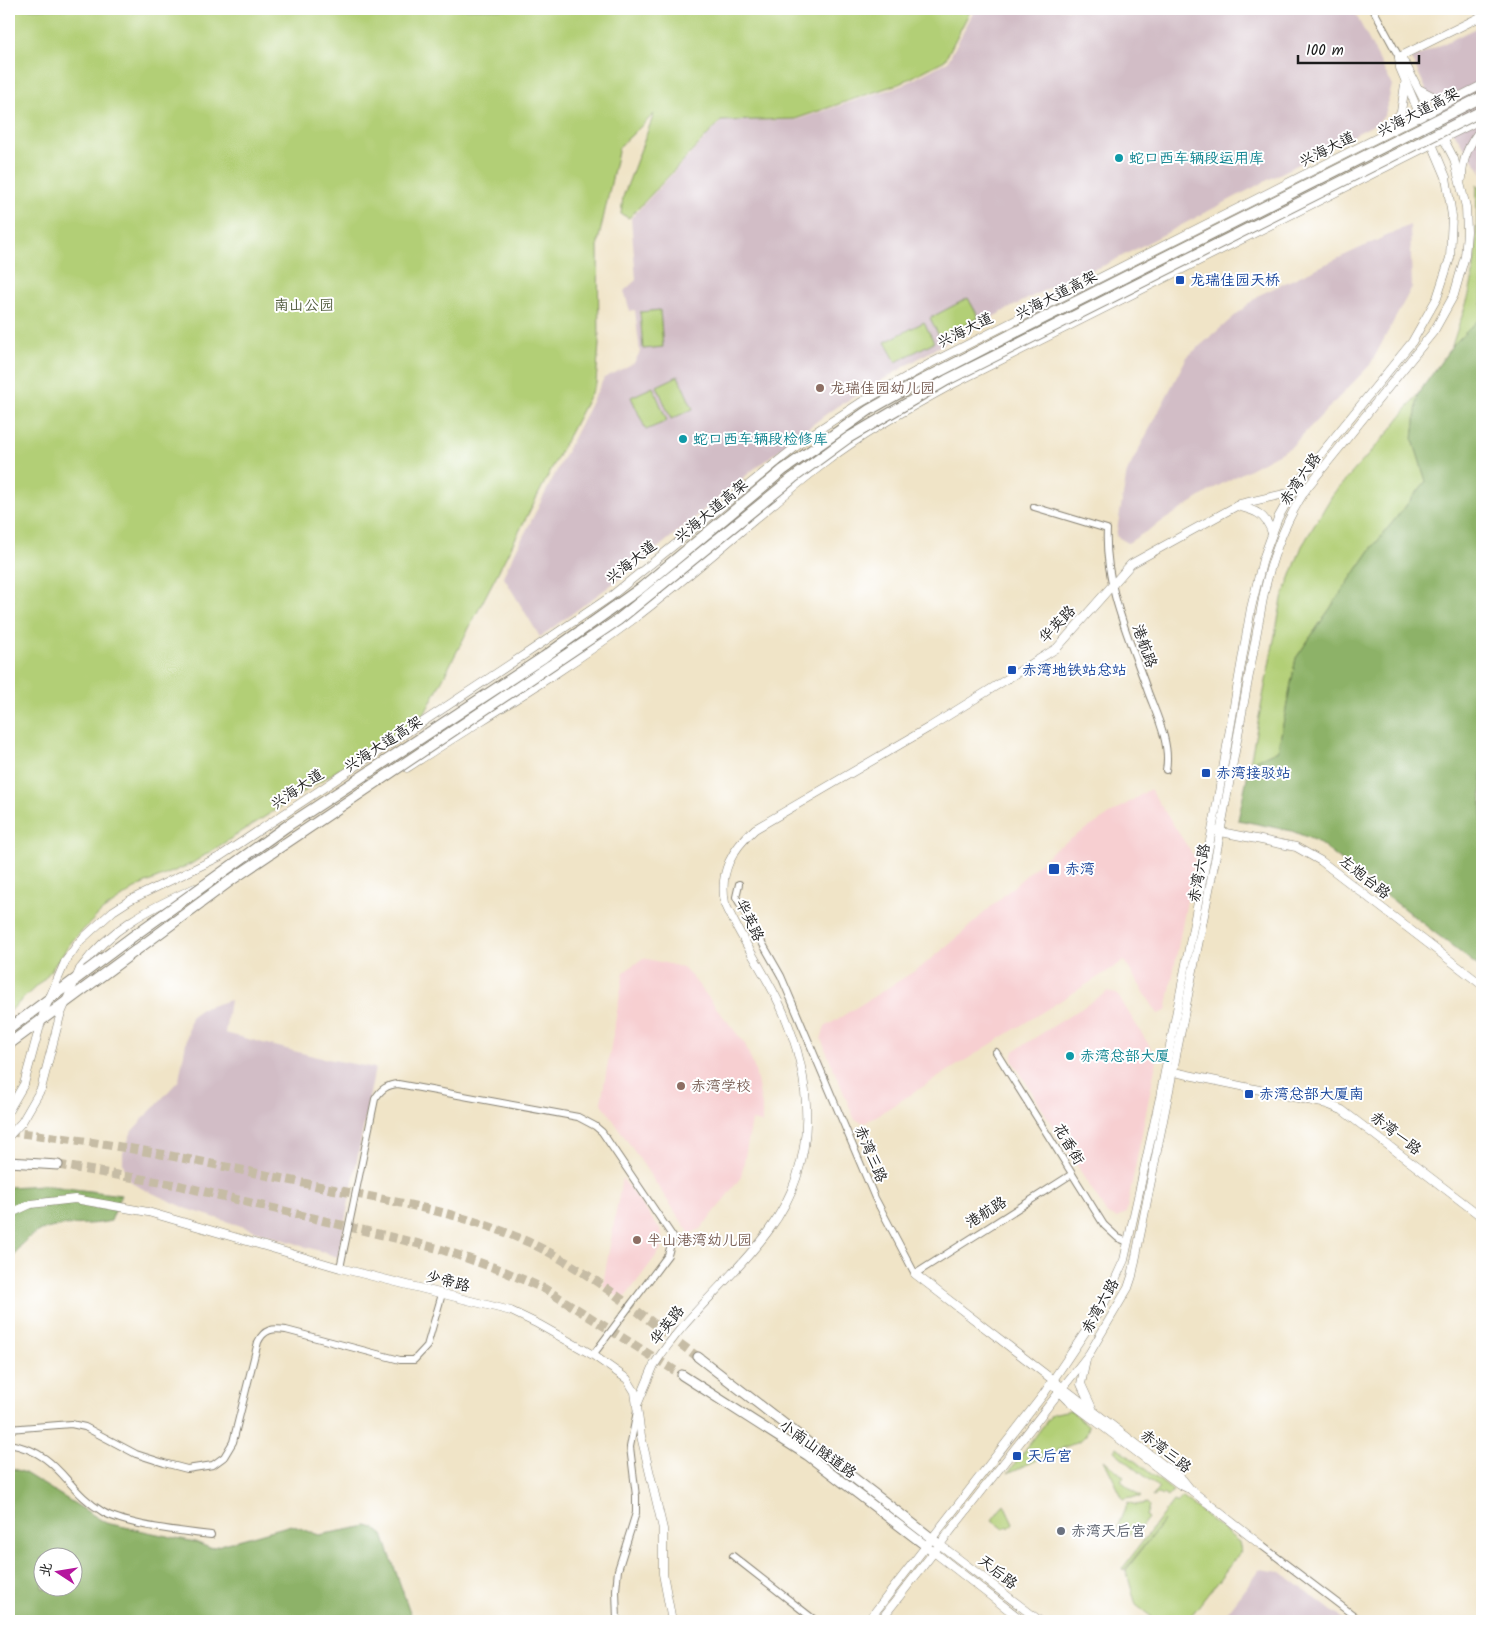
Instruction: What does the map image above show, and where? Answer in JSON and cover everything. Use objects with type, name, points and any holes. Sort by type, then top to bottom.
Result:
[{"type":"main road","name":"兴海大道高架","points":[[9,1029],[272,836],[544,657],[642,588],[783,470],[869,410],[1007,336],[1482,97]]},
{"type":"main road","name":"兴海大道高架","points":[[9,1044],[139,946],[241,874],[618,620],[793,478],[874,422],[947,380],[1482,111]]},
{"type":"main road","points":[[9,1162],[58,1165]]},
{"type":"main road","name":"小南山隧道路","points":[[698,1358],[936,1541]]},
{"type":"main road","name":"小南山隧道路","points":[[682,1375],[807,1455],[930,1549]]},
{"type":"street","points":[[1373,9],[1399,57],[1400,68],[1404,78],[1405,94],[1401,112],[1379,138]]},
{"type":"street","points":[[1399,57],[1482,16]]},
{"type":"street","name":"赤湾六路","points":[[936,1541],[1089,1354],[1128,1288],[1174,1072],[1221,832],[1267,580],[1274,556],[1288,522],[1306,489],[1418,352],[1447,309],[1459,283],[1465,256],[1467,232],[1462,187],[1454,159],[1444,138],[1406,65],[1399,57]]},
{"type":"street","name":"赤湾六路","points":[[880,1621],[930,1549],[1053,1382],[1104,1304],[1118,1276],[1128,1242],[1165,1070],[1212,830],[1251,608],[1272,533],[1291,492],[1315,459],[1412,342],[1437,298],[1444,279],[1452,239],[1452,216],[1446,177],[1404,78]]},
{"type":"street","name":"兴海大道","points":[[9,1110],[24,1084],[44,1010],[65,962],[80,941],[112,911],[220,856],[610,597],[802,442],[860,403],[931,362],[1430,113],[1482,85]]},
{"type":"street","points":[[1418,88],[1438,99],[1456,99]]},
{"type":"street","points":[[9,1136],[22,1122],[41,1090],[60,1016],[80,969],[105,939],[132,919],[234,870],[303,832],[591,649],[680,582],[764,510],[828,459],[875,428],[949,386],[1482,119]]},
{"type":"street","points":[[1462,187],[1463,159],[1472,140],[1482,128]]},
{"type":"street","name":"华英路","points":[[617,1621],[616,1590],[618,1570],[636,1513],[636,1496],[630,1447],[638,1403],[654,1365],[688,1320],[770,1229],[796,1180],[806,1137],[808,1111],[806,1086],[799,1056],[779,1003],[725,903],[723,890],[726,866],[736,848],[755,829],[928,728],[1057,648],[1131,564],[1236,506],[1306,489]]},
{"type":"street","points":[[1236,506],[1252,509],[1262,515],[1272,533]]},
{"type":"street","name":"港航路","points":[[1034,508],[1107,529],[1106,542],[1112,584],[1158,720],[1167,754],[1166,770]]},
{"type":"street","name":"左炮台路","points":[[1212,830],[1296,848],[1321,860],[1482,985]]},
{"type":"street","name":"赤湾三路","points":[[739,884],[736,897],[781,976],[875,1198],[915,1274],[1179,1484],[1191,1490]]},
{"type":"street","name":"花香街","points":[[996,1052],[1104,1225],[1118,1238],[1128,1242]]},
{"type":"street","name":"赤湾一路","points":[[1165,1070],[1327,1104],[1342,1110],[1482,1217]]},
{"type":"street","points":[[340,1268],[375,1099],[382,1089],[398,1084],[578,1117],[596,1126],[602,1132],[666,1224],[673,1238],[672,1249],[593,1355]]},
{"type":"street","name":"港航路","points":[[915,1274],[1072,1174]]},
{"type":"street","name":"少帝路","points":[[9,1214],[31,1204],[45,1201],[90,1201],[148,1212],[340,1268],[498,1307],[526,1317],[593,1355],[627,1379],[632,1385],[638,1403],[641,1436],[663,1529],[663,1574],[672,1621]]},
{"type":"street","points":[[9,1429],[71,1424],[85,1428],[136,1454],[164,1463],[187,1469],[213,1465],[224,1457],[233,1442],[258,1342],[266,1331],[271,1328],[286,1330],[400,1360],[414,1360],[428,1346],[442,1294]]},
{"type":"street","points":[[1089,1354],[1083,1368],[1081,1384],[1088,1402],[1096,1414]]},
{"type":"street","name":"赤湾三路","points":[[1059,1389],[1096,1414],[1183,1480],[1191,1490]]},
{"type":"street","points":[[9,1444],[30,1449],[46,1458],[90,1503],[104,1512],[129,1521],[212,1535]]},
{"type":"street","points":[[1191,1490],[1361,1621]]},
{"type":"street","name":"天后路","points":[[936,1541],[1040,1621]]},
{"type":"street","name":"赤湾六路","points":[[868,1621],[930,1549]]},
{"type":"street","name":"天后路","points":[[930,1549],[1023,1621]]},
{"type":"street","points":[[733,1556],[816,1621]]},
{"type":"shaded area","points":[[975,9],[1353,9],[1392,85],[1385,115],[1377,123],[1105,265],[1062,281],[960,334],[833,409],[754,469],[626,574],[540,637],[503,576],[604,378],[634,363],[640,352],[635,310],[630,311],[624,291],[636,280],[631,218],[722,121],[796,120],[903,85],[948,61]]},
{"type":"shaded area","points":[[1482,25],[1482,173],[1430,98],[1412,59]]},
{"type":"shaded area","points":[[1410,225],[1412,287],[1370,365],[1291,447],[1216,487],[1128,543],[1116,536],[1127,472],[1187,357],[1259,295]]},
{"type":"shaded area","points":[[1150,789],[1195,858],[1166,1011],[1158,1014],[1124,961],[865,1123],[855,1120],[821,1039],[825,1027],[921,967],[950,944],[1055,849]]},
{"type":"shaded area","name":"赤湾学校","points":[[643,958],[682,967],[693,978],[745,1044],[755,1070],[762,1106],[762,1123],[752,1121],[741,1177],[710,1218],[700,1229],[690,1234],[601,1102],[624,972]]},
{"type":"shaded area","points":[[1107,992],[1117,994],[1157,1058],[1126,1213],[1117,1218],[1107,1214],[1012,1060],[1014,1051]]},
{"type":"shaded area","points":[[230,1000],[225,1033],[317,1057],[375,1068],[338,1257],[188,1209],[141,1188],[129,1180],[123,1164],[123,1153],[132,1131],[179,1080],[191,1016],[201,1009]]},
{"type":"shaded area","name":"半山港湾幼儿园","points":[[622,1178],[661,1231],[663,1243],[662,1248],[623,1300],[608,1291],[603,1284]]},
{"type":"shaded area","points":[[1260,1569],[1281,1572],[1345,1621],[1220,1621]]},
{"type":"green space","name":"南山公园","points":[[9,9],[971,9],[945,60],[901,83],[795,119],[721,121],[629,218],[621,214],[623,197],[654,114],[619,147],[598,242],[599,344],[596,383],[424,715],[191,864],[139,886],[102,911],[73,940],[45,978],[9,1012]]},
{"type":"green space","points":[[1477,184],[1482,190],[1482,316],[1452,346],[1472,281],[1476,240]]},
{"type":"green space","points":[[968,298],[979,318],[940,338],[930,318]]},
{"type":"green space","points":[[660,310],[663,347],[643,349],[640,312]]},
{"type":"green space","points":[[1482,316],[1482,969],[1316,841],[1292,831],[1238,820],[1250,763],[1278,750],[1296,658],[1371,549],[1426,481],[1413,440],[1418,394],[1452,346]]},
{"type":"green space","points":[[924,322],[934,342],[896,362],[885,342]]},
{"type":"green space","points":[[678,376],[693,409],[671,419],[657,386]]},
{"type":"green space","points":[[653,387],[667,421],[646,430],[631,397]]},
{"type":"green space","points":[[1418,394],[1413,440],[1426,481],[1371,549],[1296,658],[1278,750],[1250,763],[1282,599],[1302,546],[1333,494],[1388,433]]},
{"type":"green space","points":[[43,1185],[121,1195],[111,1221],[53,1227],[42,1230],[32,1235],[23,1243],[9,1266],[9,1187]]},
{"type":"green space","points":[[1070,1410],[1089,1426],[1086,1435],[1081,1440],[1008,1473],[1052,1414]]},
{"type":"green space","points":[[1117,1447],[1173,1491],[1168,1497],[1164,1494],[1161,1496],[1159,1494],[1152,1497],[1159,1488],[1114,1451]]},
{"type":"green space","points":[[1104,1460],[1124,1477],[1121,1481],[1141,1497],[1123,1499]]},
{"type":"green space","points":[[9,1467],[25,1473],[106,1523],[195,1542],[210,1548],[291,1525],[319,1535],[367,1526],[374,1528],[383,1535],[413,1621],[9,1621]]},
{"type":"green space","points":[[1182,1497],[1239,1542],[1241,1551],[1187,1621],[1157,1621],[1136,1605],[1126,1570],[1164,1520],[1124,1571],[1122,1569],[1173,1501],[1177,1503]]},
{"type":"green space","points":[[1128,1502],[1136,1505],[1147,1503],[1149,1506],[1146,1516],[1148,1518],[1135,1535],[1133,1533],[1124,1534],[1117,1527]]},
{"type":"green space","points":[[1004,1504],[1013,1523],[1009,1528],[1007,1526],[1004,1529],[992,1520]]},
{"type":"tunnel","points":[[9,1132],[48,1136],[166,1155],[397,1202],[471,1221],[519,1238],[567,1262],[612,1292],[698,1357]]},
{"type":"tunnel","points":[[58,1165],[177,1185],[440,1249],[501,1270],[545,1289],[682,1375]]},
{"type":"place","name":"蛇口西车辆段运用库","points":[[1119,158]]},
{"type":"place","name":"龙瑞佳园天桥","points":[[1180,280]]},
{"type":"place","name":"龙瑞佳园幼儿园","points":[[820,388]]},
{"type":"place","name":"蛇口西车辆段检修库","points":[[683,439]]},
{"type":"place","name":"赤湾地铁站总站","points":[[1012,670]]},
{"type":"place","name":"赤湾接驳站","points":[[1206,773]]},
{"type":"place","name":"赤湾","points":[[1054,869]]},
{"type":"place","name":"赤湾总部大厦","points":[[1070,1056]]},
{"type":"place","name":"赤湾学校","points":[[681,1086]]},
{"type":"place","name":"赤湾总部大厦南","points":[[1249,1094]]},
{"type":"place","name":"半山港湾幼儿园","points":[[637,1240]]},
{"type":"place","name":"天后宫","points":[[1017,1456]]},
{"type":"place","name":"赤湾天后宫","points":[[1061,1531]]}]
